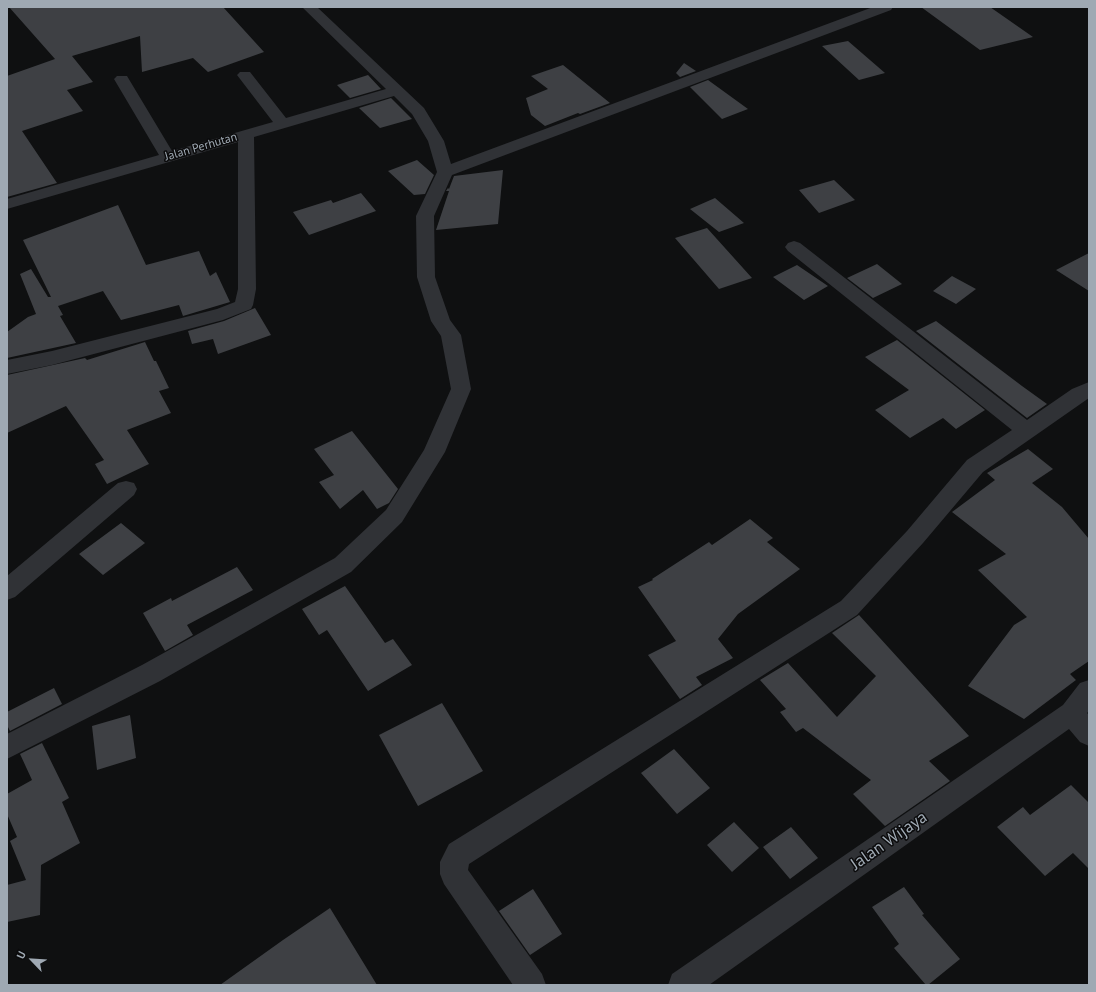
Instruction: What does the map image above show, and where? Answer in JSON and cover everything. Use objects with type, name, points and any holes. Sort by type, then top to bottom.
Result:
[{"type":"street","points":[[7,747],[151,673],[344,566],[394,516],[434,452],[461,389],[451,335],[441,321],[426,277],[424,216],[445,172],[436,141],[418,111],[309,7]]},
{"type":"street","points":[[445,172],[886,7]]},
{"type":"street","points":[[245,75],[283,124]]},
{"type":"street","points":[[122,79],[168,157]]},
{"type":"street","name":"Jalan Perhutan","points":[[7,204],[396,91]]},
{"type":"street","points":[[7,367],[52,358],[223,314],[244,305],[248,289],[246,134]]},
{"type":"street","points":[[794,247],[1026,430]]},
{"type":"street","points":[[531,985],[454,874],[454,862],[459,854],[849,608],[915,537],[975,466],[1079,394],[1089,389]]},
{"type":"street","points":[[7,590],[126,489]]},
{"type":"street","name":"Jalan Wijaya","points":[[683,985],[1072,713],[1089,691]]},
{"type":"street","points":[[1072,713],[1089,734]]},
{"type":"building","points":[[9,7],[223,7],[264,52],[208,72],[193,58],[142,72],[140,36],[72,56],[93,82],[67,90],[83,111],[22,131],[57,183],[7,197],[7,76],[55,59]]},
{"type":"building","points":[[921,7],[990,7],[1033,37],[980,50]]},
{"type":"building","points":[[848,41],[885,73],[859,80],[822,46]]},
{"type":"building","points":[[684,63],[696,71],[680,77],[676,73]]},
{"type":"building","points":[[563,65],[610,103],[580,114],[578,113],[545,126],[531,115],[526,98],[548,89],[531,76]]},
{"type":"building","points":[[368,75],[381,89],[350,98],[337,85]]},
{"type":"building","points":[[708,80],[748,109],[722,119],[690,87]]},
{"type":"building","points":[[391,98],[412,119],[380,128],[359,108]]},
{"type":"building","points":[[417,160],[434,175],[425,194],[414,195],[388,171]]},
{"type":"building","points":[[503,170],[498,224],[436,230],[449,191],[446,191],[448,188],[449,189],[454,176]]},
{"type":"building","points":[[834,180],[855,200],[819,213],[799,190]]},
{"type":"building","points":[[361,193],[376,211],[309,235],[293,212],[331,200],[333,203]]},
{"type":"building","points":[[715,198],[744,223],[719,232],[690,209]]},
{"type":"building","points":[[118,205],[146,265],[199,251],[210,276],[216,272],[230,302],[183,316],[179,305],[121,320],[103,291],[58,306],[63,315],[60,316],[76,343],[7,358],[7,332],[28,317],[36,314],[20,274],[31,269],[48,297],[51,297],[23,240]]},
{"type":"building","points":[[707,228],[752,278],[719,289],[675,238]]},
{"type":"building","points":[[1089,253],[1089,291],[1056,270]]},
{"type":"building","points":[[877,264],[902,284],[873,298],[847,278]]},
{"type":"building","points":[[797,265],[828,286],[804,300],[773,277]]},
{"type":"building","points":[[952,276],[976,289],[956,304],[933,291]]},
{"type":"building","points":[[255,308],[271,335],[218,354],[213,339],[192,344],[188,331],[224,321]]},
{"type":"building","points":[[936,321],[1047,404],[1027,418],[916,331]]},
{"type":"building","points":[[897,340],[985,410],[956,429],[943,418],[910,438],[875,410],[909,390],[865,357]]},
{"type":"building","points":[[145,342],[169,388],[159,391],[171,413],[127,430],[149,464],[107,484],[95,464],[104,460],[66,406],[7,433],[7,375],[85,358],[87,360]]},
{"type":"building","points":[[352,431],[398,489],[389,503],[377,509],[363,490],[340,509],[319,482],[334,475],[314,449]]},
{"type":"building","points":[[1028,449],[1053,469],[1032,483],[1062,507],[1089,539],[1089,661],[1070,674],[1076,680],[1024,719],[968,686],[1014,625],[1027,617],[978,570],[1006,554],[952,512],[995,480],[987,473]]},
{"type":"building","points":[[750,519],[773,538],[767,542],[800,569],[738,614],[718,639],[733,658],[696,677],[702,685],[680,699],[648,655],[676,641],[638,587],[653,580],[652,579],[709,542],[712,545]]},
{"type":"building","points":[[121,523],[145,543],[103,575],[79,554]]},
{"type":"building","points":[[237,567],[253,590],[187,625],[193,635],[165,651],[143,613],[171,598],[172,601]]},
{"type":"building","points":[[345,586],[385,643],[393,639],[412,665],[368,691],[327,630],[319,635],[302,609]]},
{"type":"building","points":[[859,615],[969,736],[929,761],[950,781],[885,826],[853,794],[871,780],[803,728],[796,732],[780,712],[786,709],[760,680],[788,663],[837,717],[876,676],[832,633]]},
{"type":"building","points":[[54,688],[62,704],[10,731],[7,725],[7,712]]},
{"type":"building","points":[[442,703],[483,771],[418,806],[379,735]]},
{"type":"building","points":[[130,715],[136,758],[97,770],[92,726]]},
{"type":"building","points":[[42,743],[69,798],[62,802],[80,843],[41,865],[40,915],[7,922],[7,885],[26,880],[10,841],[17,837],[7,814],[7,794],[32,780],[20,754]]},
{"type":"building","points":[[674,749],[710,788],[677,814],[641,773]]},
{"type":"building","points":[[1071,785],[1089,803],[1089,869],[1073,853],[1045,876],[997,827],[1023,807],[1030,815]]},
{"type":"building","points":[[734,822],[759,848],[732,872],[707,845]]},
{"type":"building","points":[[791,827],[818,858],[790,879],[763,847]]},
{"type":"building","points":[[904,887],[924,914],[922,915],[960,959],[928,985],[926,985],[894,948],[899,944],[872,907]]},
{"type":"building","points":[[533,889],[562,934],[530,955],[499,911]]},
{"type":"building","points":[[330,908],[377,985],[220,985],[283,940]]}]
